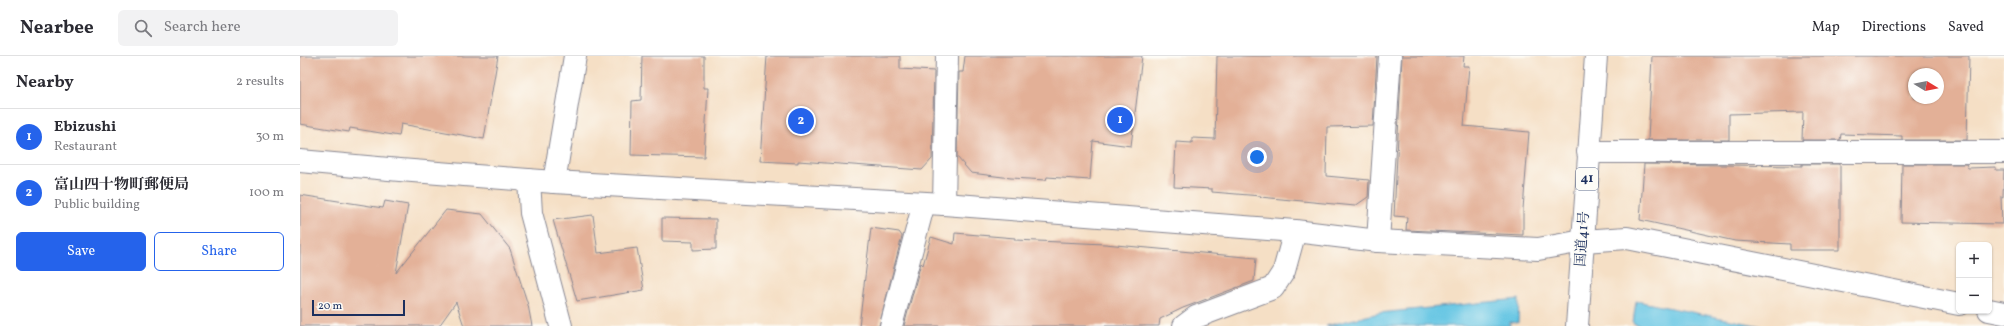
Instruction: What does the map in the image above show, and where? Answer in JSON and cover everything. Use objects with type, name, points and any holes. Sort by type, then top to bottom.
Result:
[{"type":"main road","points":[[554,182],[576,56]]},
{"type":"main road","points":[[891,326],[934,203],[947,56]]},
{"type":"main road","points":[[1378,241],[1390,56]]},
{"type":"main road","name":"国道41号","points":[[1577,326],[1588,152],[1596,56]]},
{"type":"main road","points":[[1588,152],[2004,152]]},
{"type":"main road","points":[[300,160],[554,182],[934,203],[1295,231],[1378,241],[1538,249],[1583,241],[1627,238],[1956,303]]},
{"type":"main road","points":[[529,180],[531,213],[561,326]]},
{"type":"main road","points":[[1184,326],[1196,317],[1273,288],[1284,271],[1295,231]]},
{"type":"main road","points":[[1992,311],[2004,313]]},
{"type":"water","points":[[1519,299],[1518,323],[1510,322],[1510,326],[1326,326],[1379,313]]},
{"type":"water","points":[[1636,301],[1761,326],[1640,326],[1633,323]]},
{"type":"building","points":[[300,56],[498,56],[484,139],[401,124],[399,136],[350,128],[349,132],[300,124]]},
{"type":"building","points":[[642,56],[704,56],[704,88],[708,88],[704,157],[631,155],[632,101],[641,100]]},
{"type":"building","points":[[767,56],[900,56],[900,69],[934,71],[932,159],[922,170],[798,161],[798,163],[760,161]]},
{"type":"building","points":[[965,56],[1142,56],[1131,146],[1093,141],[1090,180],[1047,177],[1046,180],[1011,178],[971,173],[957,157],[959,72],[963,72]]},
{"type":"building","points":[[1217,56],[1377,56],[1373,126],[1327,127],[1326,176],[1369,180],[1368,197],[1355,206],[1212,192],[1212,189],[1174,187],[1176,142],[1192,143],[1192,138],[1215,139]]},
{"type":"building","points":[[1402,56],[1464,56],[1463,66],[1469,66],[1464,126],[1529,132],[1523,209],[1523,235],[1406,230],[1407,217],[1394,216]]},
{"type":"building","points":[[1652,56],[1969,56],[1967,140],[1902,140],[1902,136],[1841,134],[1840,140],[1802,140],[1803,112],[1729,114],[1729,140],[1648,140]]},
{"type":"building","points":[[1644,164],[1802,166],[1802,164],[1840,164],[1840,250],[1790,250],[1790,244],[1735,241],[1640,220]]},
{"type":"building","points":[[1902,164],[1966,164],[1968,168],[1996,167],[1996,170],[2004,170],[2003,197],[2001,196],[2002,224],[1901,222]]},
{"type":"building","points":[[300,195],[383,208],[385,201],[408,205],[396,273],[446,210],[482,214],[510,249],[528,305],[532,326],[464,326],[456,302],[439,326],[300,326]]},
{"type":"building","points":[[593,215],[598,253],[637,248],[644,290],[577,301],[553,220]]},
{"type":"building","points":[[662,218],[716,219],[716,249],[693,250],[693,242],[662,241]]},
{"type":"building","points":[[871,228],[899,232],[902,236],[879,326],[859,326]]},
{"type":"building","points":[[955,233],[1015,238],[1015,240],[1105,244],[1256,258],[1254,281],[1183,308],[1160,319],[1159,326],[904,326],[921,263],[923,265],[931,237],[954,244]]},
{"type":"place","name":"Ebizushi","points":[[1120,120]]},
{"type":"place","name":"富山四十物町郵便局","points":[[801,121]]}]
